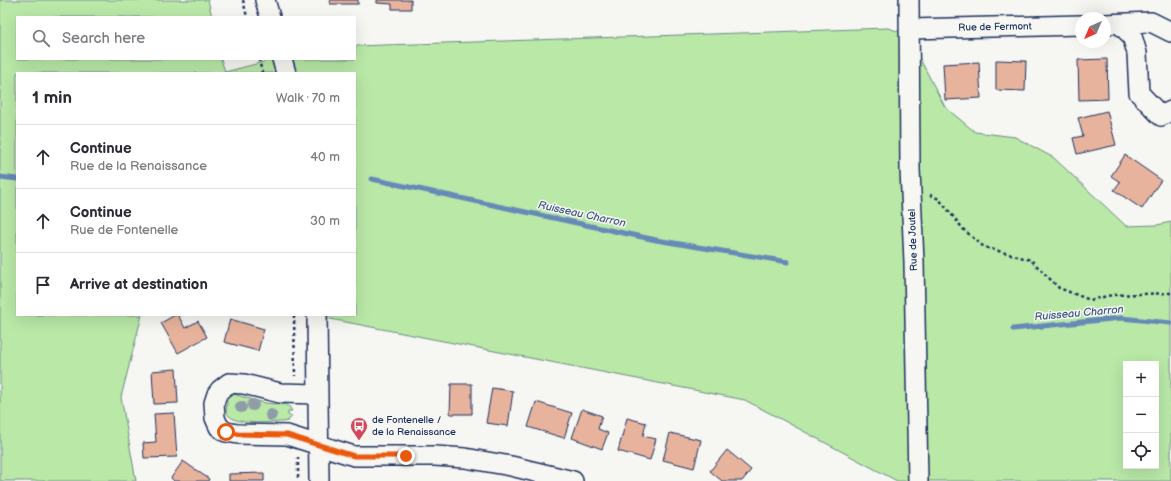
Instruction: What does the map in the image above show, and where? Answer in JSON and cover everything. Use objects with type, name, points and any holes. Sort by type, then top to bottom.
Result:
[{"type":"street","points":[[265,0],[270,16]]},
{"type":"street","name":"Rue de Joutel","points":[[909,0],[910,169],[914,262],[918,481]]},
{"type":"street","points":[[1113,24],[1151,22],[1171,32]]},
{"type":"street","name":"Rue de Fermont","points":[[910,29],[1075,24]]},
{"type":"street","points":[[1113,24],[1132,36],[1137,54],[1139,93],[1161,116],[1171,111]]},
{"type":"street","points":[[282,60],[286,72]]},
{"type":"street","points":[[317,316],[319,481]]},
{"type":"street","points":[[317,394],[280,394],[244,384],[229,383],[217,394],[214,403],[214,411],[219,427],[226,432],[238,434],[287,435],[354,456],[435,456],[465,458],[529,476],[573,481]]},
{"type":"path","points":[[243,0],[247,16]]},
{"type":"path","points":[[259,60],[262,72]]},
{"type":"path","points":[[928,190],[930,195],[939,199],[964,230],[984,247],[1031,260],[1060,288],[1090,300],[1112,296],[1171,293]]},
{"type":"path","points":[[294,316],[295,370]]},
{"type":"path","points":[[298,454],[298,481]]},
{"type":"green space","points":[[0,0],[208,0],[212,16],[16,16],[16,60],[221,60],[225,72],[16,72],[16,316],[142,316],[121,397],[136,481],[0,481]]},
{"type":"green space","points":[[888,28],[907,34],[945,107],[975,132],[1015,137],[1054,158],[1126,226],[1157,225],[1171,222],[1171,481],[897,481],[745,400],[315,316],[356,316],[356,72],[225,72],[271,60],[356,60],[356,46]]},
{"type":"green space","points":[[233,394],[265,403],[288,405],[292,411],[288,411],[288,415],[292,416],[288,421],[283,422],[252,423],[236,420],[230,417],[226,412],[227,400]]},
{"type":"building","points":[[330,0],[358,0],[358,4],[330,4]]},
{"type":"building","points":[[377,0],[411,0],[411,9],[392,9],[392,4],[377,3]]},
{"type":"building","points":[[1107,59],[1108,99],[1079,100],[1078,60]]},
{"type":"building","points":[[996,60],[1026,61],[1025,91],[996,90]]},
{"type":"building","points":[[979,62],[981,98],[945,100],[943,64]]},
{"type":"building","points":[[1107,111],[1116,145],[1077,154],[1073,138],[1083,136],[1078,118]]},
{"type":"building","points":[[1125,155],[1161,180],[1142,209],[1114,190],[1120,182],[1111,176]]},
{"type":"building","points":[[173,316],[179,316],[185,328],[198,321],[207,337],[178,353],[161,323]]},
{"type":"building","points":[[230,319],[264,329],[258,351],[224,342]]},
{"type":"building","points":[[176,369],[178,403],[154,404],[152,371]]},
{"type":"building","points":[[451,384],[472,384],[472,414],[450,414]]},
{"type":"building","points":[[492,388],[513,391],[508,426],[486,423]]},
{"type":"building","points":[[536,402],[572,413],[564,438],[528,427]]},
{"type":"building","points":[[582,409],[602,416],[598,429],[608,433],[602,449],[572,438]]},
{"type":"building","points":[[174,413],[177,457],[144,458],[143,443],[156,442],[154,414]]},
{"type":"building","points":[[627,418],[646,423],[643,436],[656,439],[650,460],[618,451]]},
{"type":"building","points":[[670,433],[701,440],[694,468],[663,460]]},
{"type":"building","points":[[727,450],[751,470],[742,481],[722,481],[710,471]]},
{"type":"building","points":[[183,461],[209,479],[208,481],[174,481],[171,478]]},
{"type":"building","points":[[264,473],[264,481],[229,481],[229,474]]},
{"type":"waterway","name":"Ruisseau Charron","points":[[0,177],[16,179]]},
{"type":"waterway","name":"Ruisseau Charron","points":[[372,179],[656,240],[788,262]]},
{"type":"waterway","name":"Ruisseau Charron","points":[[1013,329],[1121,318],[1171,323]]},
{"type":"place","name":"de Fontenelle / de la Renaissance","points":[[359,441]]},
{"type":"route","points":[[226,432],[231,434],[287,435],[354,456],[406,456]]}]
